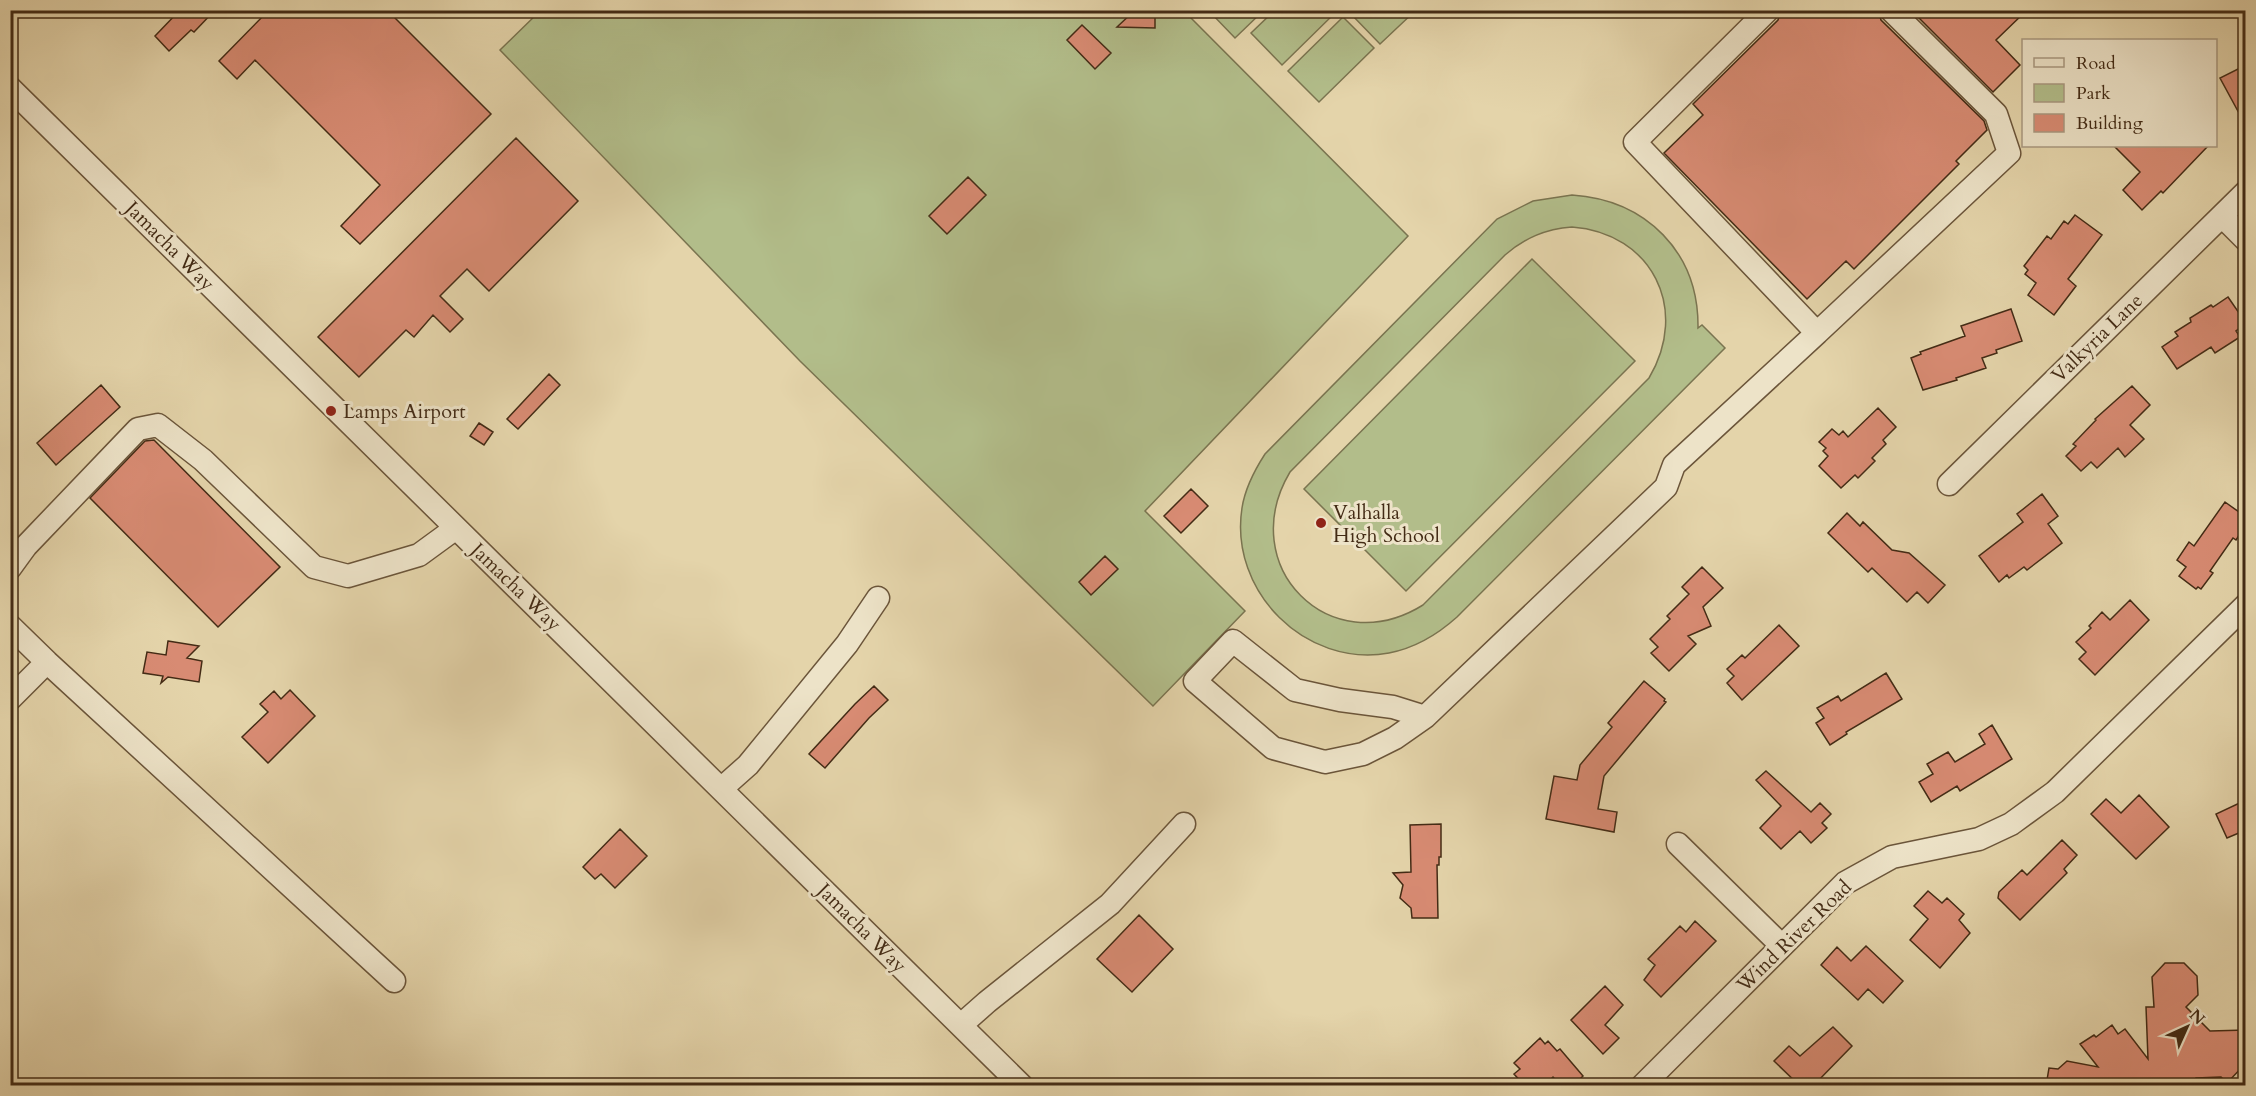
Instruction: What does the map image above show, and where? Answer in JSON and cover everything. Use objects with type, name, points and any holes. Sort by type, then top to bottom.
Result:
[{"type":"street","points":[[1768,10],[1635,142],[1817,333]]},
{"type":"street","points":[[1425,717],[1393,707],[1340,700],[1295,690],[1233,641],[1195,681],[1273,748],[1325,762],[1363,754],[1395,738],[1425,717],[1666,488],[1674,465],[2009,153],[1996,114],[1891,10]]},
{"type":"street","name":"Jamacha Way","points":[[10,88],[1022,1086]]},
{"type":"street","name":"Valkyria Lane","points":[[1949,484],[2246,192]]},
{"type":"street","points":[[2222,216],[2246,240]]},
{"type":"street","points":[[10,568],[26,546],[138,429],[158,425],[203,460],[314,567],[348,576],[419,555],[456,528]]},
{"type":"street","points":[[721,789],[748,765],[847,644],[878,598]]},
{"type":"street","name":"Wind River Road","points":[[1642,1086],[1845,883],[1892,857],[1979,839],[2012,824],[2047,798],[2246,605]]},
{"type":"street","points":[[10,626],[394,981]]},
{"type":"street","points":[[10,699],[47,662]]},
{"type":"street","points":[[961,1026],[987,1002],[1110,904],[1184,824]]},
{"type":"street","points":[[1678,844],[1782,946]]},
{"type":"green space","points":[[1275,10],[1337,11],[1282,65],[1251,33]]},
{"type":"green space","points":[[1353,10],[1415,11],[1380,44],[1350,13]]},
{"type":"green space","points":[[540,11],[1184,11],[1408,236],[1145,511],[1245,611],[1153,706],[800,361],[500,50]]},
{"type":"green space","points":[[1209,11],[1263,11],[1235,38]]},
{"type":"green space","points":[[1343,17],[1374,48],[1319,102],[1288,71]]},
{"type":"green space","points":[[1572,195],[1599,199],[1623,207],[1645,219],[1663,235],[1678,254],[1689,276],[1696,301],[1698,328],[1702,325],[1725,348],[1442,630],[1417,644],[1389,653],[1358,654],[1329,648],[1302,636],[1279,617],[1261,594],[1248,568],[1241,539],[1242,508],[1254,473],[1265,454],[1497,219],[1533,201]],"holes":[[[1572,227],[1600,232],[1624,243],[1642,259],[1656,279],[1664,301],[1666,326],[1661,352],[1649,378],[1423,605],[1388,620],[1355,622],[1325,613],[1301,595],[1283,571],[1274,541],[1276,507],[1290,472],[1505,255],[1528,239],[1553,230]]]},
{"type":"green space","points":[[1532,259],[1635,361],[1406,591],[1304,489]]},
{"type":"building","points":[[180,10],[215,10],[194,32],[191,30],[169,51],[155,36]]},
{"type":"building","points":[[269,10],[387,10],[491,114],[360,244],[341,226],[380,185],[255,60],[237,79],[219,61]]},
{"type":"building","points":[[1781,10],[1878,10],[1881,20],[1984,121],[1987,130],[1956,161],[1959,164],[1854,269],[1846,261],[1807,299],[1664,153],[1703,115],[1693,104],[1778,20]]},
{"type":"building","points":[[1911,10],[2027,10],[1996,40],[2020,65],[1993,92]]},
{"type":"building","points":[[1133,12],[1155,12],[1155,28],[1117,27]]},
{"type":"building","points":[[1082,25],[1111,53],[1095,69],[1067,40]]},
{"type":"building","points":[[2246,65],[2246,126],[2220,78]]},
{"type":"building","points":[[516,138],[578,201],[489,291],[467,269],[440,296],[463,319],[450,332],[433,315],[414,337],[406,330],[359,377],[318,337]]},
{"type":"building","points":[[2115,147],[2207,147],[2163,193],[2161,191],[2142,210],[2123,190],[2140,172]]},
{"type":"building","points":[[968,177],[986,195],[947,234],[929,216]]},
{"type":"building","points":[[2075,215],[2102,235],[2068,279],[2076,286],[2054,315],[2028,295],[2036,283],[2025,274],[2028,270],[2024,266],[2047,236],[2051,239],[2064,221],[2068,224]]},
{"type":"building","points":[[2228,297],[2246,323],[2236,331],[2240,337],[2215,353],[2211,347],[2177,369],[2162,347],[2178,336],[2175,332],[2191,322],[2190,318]]},
{"type":"building","points":[[2011,309],[2022,341],[1996,350],[1997,353],[1982,358],[1986,368],[1923,390],[1911,358],[1921,354],[1920,352],[1965,336],[1961,326]]},
{"type":"building","points":[[549,374],[560,385],[518,429],[507,419]]},
{"type":"building","points":[[101,385],[120,407],[56,465],[37,443]]},
{"type":"building","points":[[2132,386],[2150,405],[2130,425],[2144,439],[2125,457],[2118,448],[2097,468],[2091,462],[2081,471],[2066,456],[2076,446],[2073,444],[2095,419]]},
{"type":"building","points":[[1878,408],[1896,427],[1883,440],[1886,444],[1872,458],[1875,461],[1858,478],[1855,475],[1841,488],[1819,466],[1828,456],[1823,451],[1826,448],[1819,442],[1832,429],[1839,435],[1843,431],[1848,437]]},
{"type":"building","points":[[479,423],[493,432],[484,445],[470,436]]},
{"type":"building","points":[[154,440],[280,567],[218,627],[90,498],[145,441]]},
{"type":"building","points":[[1191,489],[1208,506],[1181,533],[1164,516]]},
{"type":"building","points":[[2042,494],[2058,516],[2048,524],[2062,543],[2027,570],[2024,567],[2009,578],[2007,575],[1999,582],[1979,556],[2023,522],[2017,514]]},
{"type":"building","points":[[2225,502],[2246,517],[2246,525],[2236,540],[2233,538],[2210,571],[2213,573],[2201,589],[2198,587],[2196,589],[2179,576],[2186,567],[2177,560],[2189,542],[2194,546]]},
{"type":"building","points":[[1847,513],[1860,526],[1863,522],[1892,550],[1909,553],[1945,585],[1928,603],[1917,592],[1907,602],[1872,568],[1868,572],[1828,533]]},
{"type":"building","points":[[1105,556],[1118,569],[1091,595],[1079,582]]},
{"type":"building","points":[[1702,567],[1723,588],[1703,607],[1711,626],[1688,636],[1696,644],[1669,671],[1651,653],[1658,647],[1650,639],[1670,619],[1667,616],[1689,594],[1682,587]]},
{"type":"building","points":[[2130,600],[2149,620],[2095,675],[2079,659],[2086,652],[2076,642],[2091,628],[2089,626],[2102,612],[2110,620]]},
{"type":"building","points":[[1779,625],[1799,646],[1742,700],[1727,683],[1734,676],[1727,669],[1742,655],[1745,658]]},
{"type":"building","points":[[168,641],[199,646],[187,658],[202,661],[199,682],[168,677],[161,683],[163,676],[143,673],[147,652],[166,655]]},
{"type":"building","points":[[1886,673],[1902,699],[1846,732],[1847,734],[1830,745],[1816,723],[1824,718],[1817,708],[1838,696],[1841,701]]},
{"type":"building","points":[[1644,681],[1666,702],[1604,776],[1598,809],[1617,812],[1614,832],[1546,819],[1554,776],[1577,780],[1580,765],[1612,727],[1608,723]]},
{"type":"building","points":[[874,686],[888,700],[825,768],[809,754]]},
{"type":"building","points":[[290,690],[315,716],[268,763],[242,737],[268,712],[260,704],[274,691],[281,699]]},
{"type":"building","points":[[1992,725],[2012,759],[1960,791],[1957,786],[1931,802],[1919,782],[1933,774],[1927,764],[1948,752],[1955,762],[1985,744],[1979,734]]},
{"type":"building","points":[[1766,771],[1811,812],[1820,803],[1831,814],[1822,823],[1827,828],[1811,843],[1800,831],[1781,849],[1760,828],[1781,806],[1756,780]]},
{"type":"building","points":[[2139,795],[2169,827],[2136,859],[2091,814],[2106,799],[2121,813]]},
{"type":"building","points":[[2246,800],[2246,830],[2227,838],[2216,814]]},
{"type":"building","points":[[1441,824],[1441,857],[1437,865],[1438,918],[1412,918],[1411,908],[1400,898],[1403,885],[1393,873],[1411,872],[1410,825]]},
{"type":"building","points":[[620,829],[647,856],[615,888],[601,874],[595,879],[583,867]]},
{"type":"building","points":[[2062,840],[2077,855],[2064,869],[2067,873],[2020,920],[1998,898],[1999,892],[2022,870],[2027,875]]},
{"type":"building","points":[[1928,891],[1942,903],[1947,898],[1964,914],[1959,920],[1970,933],[1940,968],[1910,940],[1928,919],[1914,906]]},
{"type":"building","points":[[1139,915],[1173,949],[1132,992],[1097,959]]},
{"type":"building","points":[[1695,921],[1716,941],[1661,997],[1644,980],[1655,965],[1648,959],[1680,926],[1686,932]]},
{"type":"building","points":[[1866,946],[1903,981],[1883,1003],[1868,989],[1858,1000],[1821,965],[1837,947],[1851,961]]},
{"type":"building","points":[[2165,963],[2184,963],[2197,976],[2198,995],[2186,1007],[2210,1031],[2246,1030],[2246,1063],[2227,1083],[2221,1077],[2196,1078],[2188,1086],[2046,1086],[2049,1068],[2058,1069],[2067,1061],[2098,1067],[2080,1044],[2094,1035],[2096,1037],[2112,1025],[2118,1034],[2125,1029],[2148,1059],[2146,1007],[2154,1007],[2152,977]]},
{"type":"building","points":[[1605,986],[1623,1005],[1605,1025],[1619,1038],[1603,1054],[1571,1020]]},
{"type":"building","points":[[1833,1027],[1852,1046],[1813,1086],[1800,1086],[1774,1061],[1789,1046],[1800,1056]]},
{"type":"building","points":[[1540,1038],[1545,1044],[1548,1041],[1557,1051],[1560,1049],[1583,1076],[1573,1086],[1561,1086],[1553,1077],[1544,1086],[1525,1086],[1514,1074],[1520,1069],[1514,1063]]},
{"type":"place","name":"Lamps Airport","points":[[331,411]]},
{"type":"place","name":"Valhalla High School","points":[[1321,523]]}]
